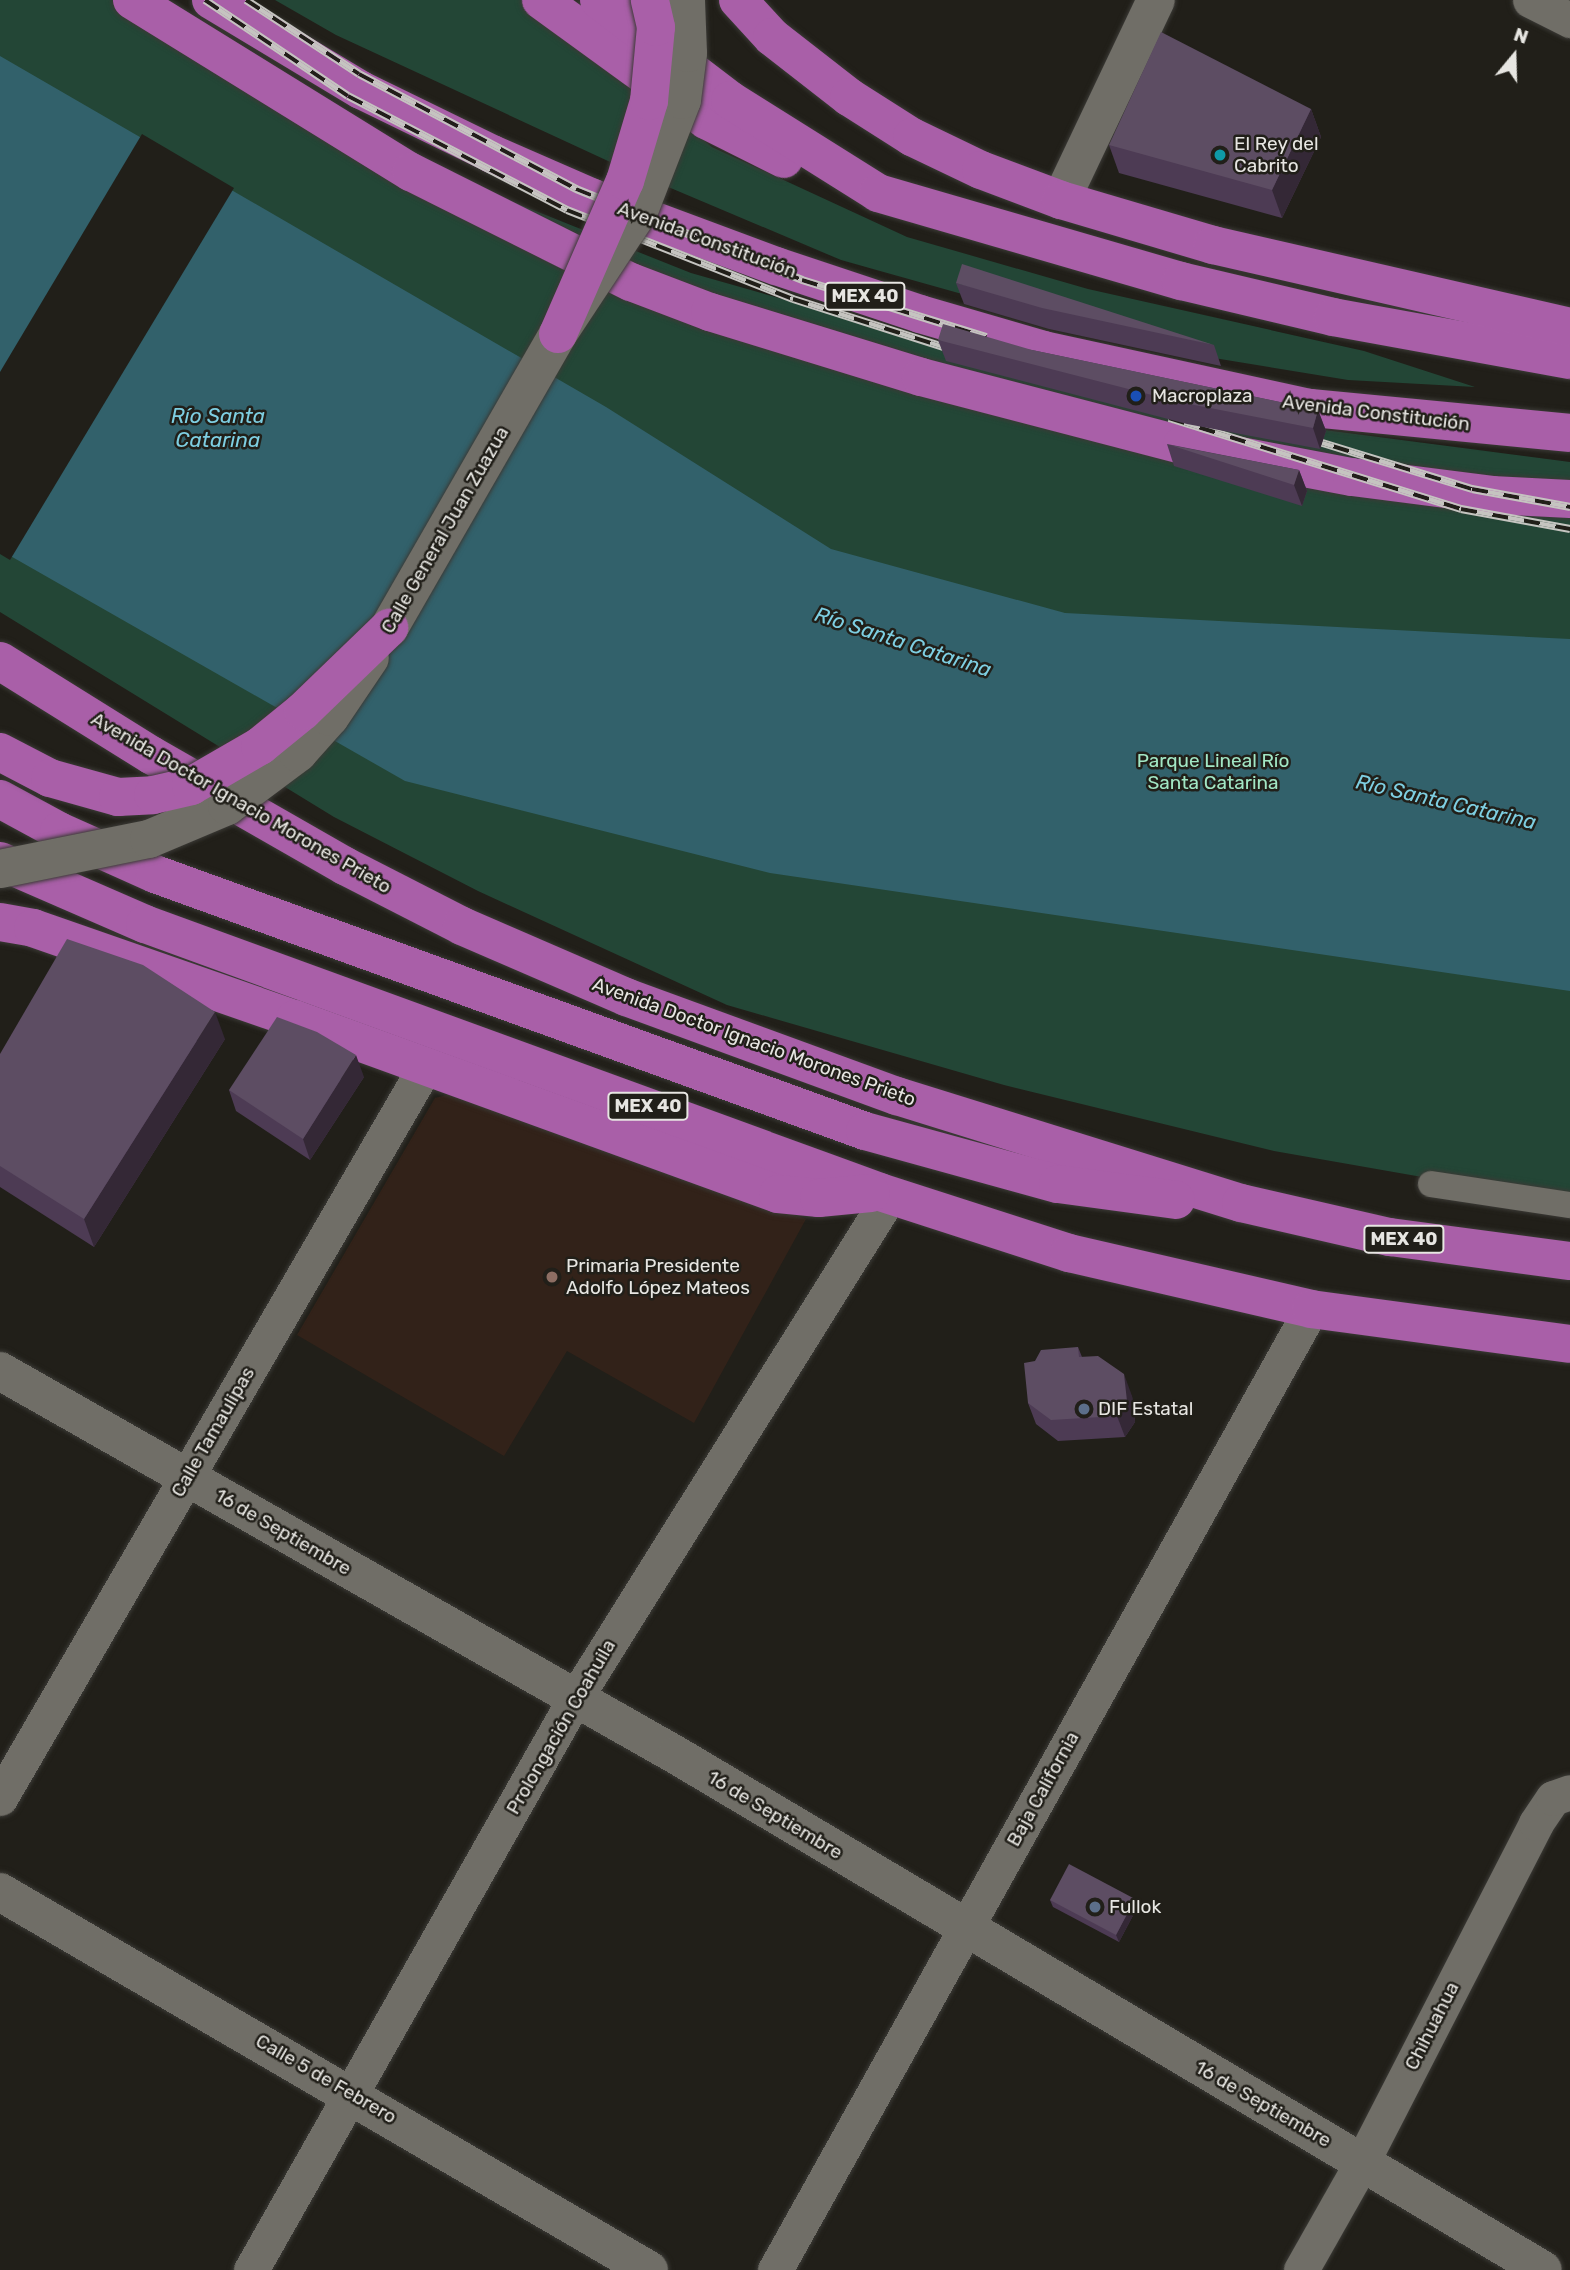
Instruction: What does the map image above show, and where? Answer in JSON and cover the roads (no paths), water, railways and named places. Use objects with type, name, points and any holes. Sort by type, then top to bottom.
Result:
[{"type":"highway","points":[[132,0],[411,172],[631,282],[709,312],[920,377],[1182,444],[1352,477],[1492,495],[1570,499]]},
{"type":"highway","name":"Avenida Constitución","points":[[211,0],[361,90],[505,160],[776,266],[920,314],[1044,350],[1311,408],[1570,433]]},
{"type":"highway","points":[[541,0],[706,120],[752,146],[878,193],[1181,281],[1333,317],[1570,360]]},
{"type":"highway","points":[[599,0],[730,100],[878,193]]},
{"type":"highway","points":[[558,334],[625,181],[649,101],[656,27],[650,0]]},
{"type":"highway","points":[[738,0],[772,37],[849,97],[912,137],[1061,200],[1213,245],[1570,327]]},
{"type":"highway","points":[[0,752],[50,778],[118,797],[153,795],[191,786],[228,768],[271,737],[389,628]]},
{"type":"highway","name":"Avenida Doctor Ignacio Morones Prieto","points":[[0,661],[151,755],[345,866],[463,926],[626,997],[897,1096],[1241,1203],[1390,1237],[1570,1261]]},
{"type":"highway","points":[[0,799],[59,831],[155,874],[865,1131],[1058,1184],[1143,1198],[1241,1203]]},
{"type":"highway","name":"MEX 40","points":[[0,861],[145,924],[885,1194],[1069,1253],[1311,1309],[1570,1344]]},
{"type":"highway","points":[[0,922],[59,937],[778,1194],[819,1199],[885,1194]]},
{"type":"street","name":"Calle General Juan Zuazua","points":[[0,869],[149,839],[227,806],[298,753],[330,717],[389,628],[558,334],[639,211],[665,151],[682,100],[688,53],[685,0]]},
{"type":"street","points":[[1061,200],[1156,0]]},
{"type":"street","points":[[1530,0],[1570,20]]},
{"type":"street","name":"Calle Tamaulipas","points":[[0,1798],[425,1067]]},
{"type":"street","points":[[1431,1184],[1570,1205]]},
{"type":"street","name":"Prolongación Coahuila","points":[[251,2270],[574,1700],[885,1194]]},
{"type":"street","name":"Baja California","points":[[775,2270],[967,1931],[1311,1309]]},
{"type":"street","name":"16 de Septiembre","points":[[0,1371],[574,1700],[676,1755],[967,1931],[1544,2270]]},
{"type":"street","name":"Chihuahua","points":[[1301,2270],[1362,2162],[1536,1823],[1553,1798],[1570,1792]]},
{"type":"street","name":"Calle 5 de Febrero","points":[[0,1892],[351,2093],[649,2270]]},
{"type":"water","name":"Río Santa Catarina","points":[[0,56],[606,407],[831,549],[1065,613],[1570,639],[1570,991],[770,873],[405,781],[0,550]]},
{"type":"railway","points":[[205,0],[348,96],[567,210],[793,299],[959,352]]},
{"type":"railway","points":[[246,0],[359,74],[576,189],[802,280],[986,337]]},
{"type":"railway","points":[[1169,418],[1461,509],[1570,529]]},
{"type":"railway","points":[[1303,437],[1472,489],[1570,507]]},
{"type":"place","name":"El Rey del Cabrito","points":[[1220,155]]},
{"type":"place","name":"Macroplaza","points":[[1136,396]]},
{"type":"place","name":"Primaria Presidente Adolfo López Mateos","points":[[552,1277]]},
{"type":"place","name":"DIF Estatal","points":[[1084,1409]]},
{"type":"place","name":"Fullok","points":[[1095,1907]]},
{"type":"park label","name":"Parque Lineal Río Santa Catarina","points":[[1213,772]]}]
